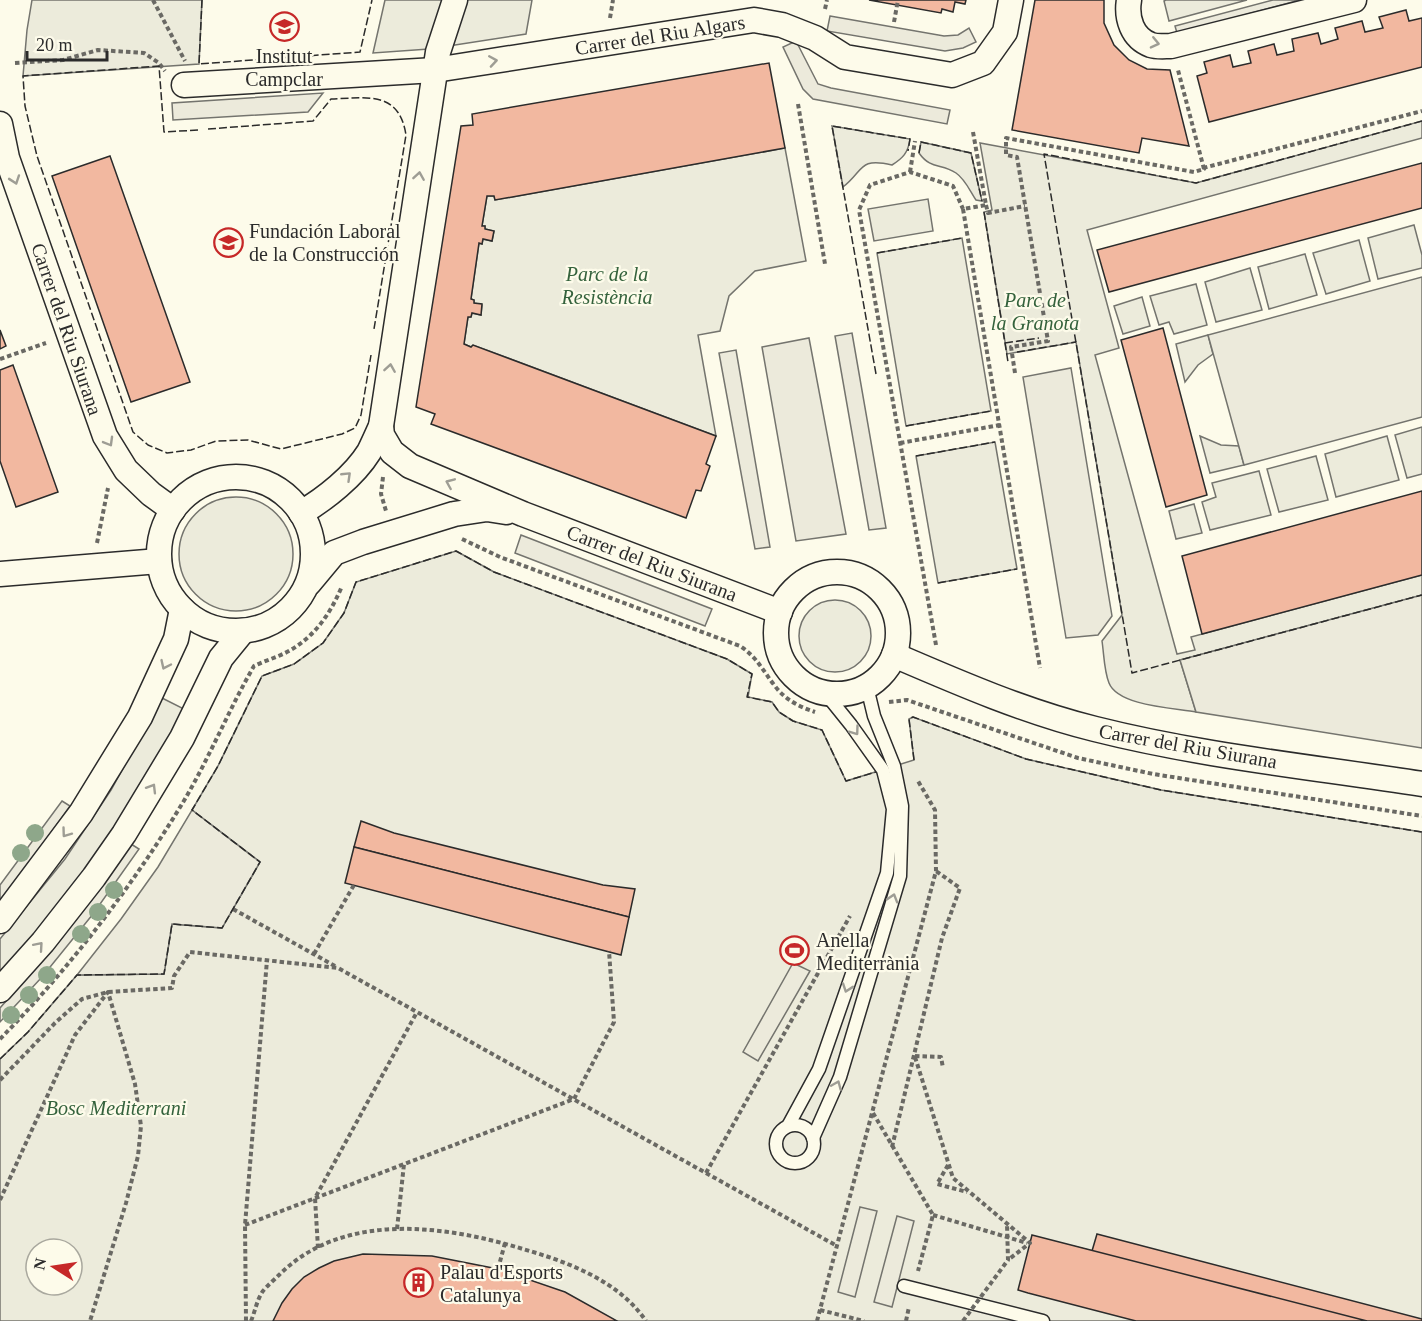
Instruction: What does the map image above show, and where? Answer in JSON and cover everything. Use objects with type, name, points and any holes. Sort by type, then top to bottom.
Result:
[{"type":"street","points":[[301,513],[349,476],[368,453],[381,426],[439,45],[455,0]]},
{"type":"street","name":"Carrer del Riu Algars","points":[[180,75],[435,70],[754,20],[782,25],[815,38],[844,57],[952,75],[983,63],[1005,32],[1011,0]]},
{"type":"street","points":[[1129,0],[1128,19],[1137,36],[1152,45],[1171,46],[1354,0]]},
{"type":"street","name":"Carrer del Riu Siurana","points":[[0,124],[7,158],[105,436],[126,470],[151,494],[173,510]]},
{"type":"street","name":"Carrer del Riu Siurana","points":[[381,426],[382,435],[392,452],[410,466],[523,514],[780,612]]},
{"type":"street","points":[[240,477],[264,482],[285,494],[301,513],[311,535],[314,560],[308,584],[295,604],[277,620],[254,630],[230,632],[204,624],[182,609],[166,587],[159,561],[162,535],[173,510],[191,491],[216,480],[240,477]]},
{"type":"street","name":"Carrer del Riu Siurana","points":[[308,584],[334,554],[363,542],[454,514],[487,509],[523,514]]},
{"type":"street","name":"Carrer del Riu Siurana","points":[[311,535],[333,543],[363,542]]},
{"type":"street","points":[[0,574],[159,561]]},
{"type":"street","points":[[840,572],[868,579],[889,600],[896,617],[898,636],[894,655],[883,673],[867,687],[847,694],[826,694],[806,686],[790,672],[784,663],[779,654],[776,633],[780,612],[793,591],[804,582],[821,574],[840,572]]},
{"type":"street","points":[[0,921],[81,813],[140,717],[176,639],[182,609]]},
{"type":"street","points":[[0,990],[43,942],[94,877],[124,834],[182,738],[221,658],[243,631]]},
{"type":"street","name":"Carrer del Riu Siurana","points":[[894,655],[1031,711],[1093,729],[1162,744],[1422,784]]},
{"type":"lane","points":[[813,1138],[840,1077],[900,876],[902,806],[894,766],[874,716],[867,687]]},
{"type":"lane","points":[[788,1126],[806,1128],[813,1138],[814,1144],[810,1157],[799,1163],[786,1162],[777,1153],[776,1140],[778,1134],[788,1126],[819,1069],[887,873],[893,809],[883,770],[826,694]]},
{"type":"lane","points":[[909,1287],[1043,1321]]},
{"type":"path","points":[[153,0],[180,75]]},
{"type":"path","points":[[609,25],[614,0]]},
{"type":"path","points":[[825,9],[827,0]]},
{"type":"path","points":[[894,22],[898,0]]},
{"type":"path","points":[[15,63],[63,60],[98,50],[144,54],[180,75]]},
{"type":"path","points":[[1176,64],[1203,168]]},
{"type":"path","points":[[798,104],[825,264]]},
{"type":"path","points":[[1015,373],[1011,347],[1048,341],[1017,157],[1006,155],[1006,138],[1194,172],[1422,111]]},
{"type":"path","points":[[973,132],[988,213],[1025,206]]},
{"type":"path","points":[[910,172],[915,141]]},
{"type":"path","points":[[936,645],[859,210],[870,185],[910,172],[954,186],[963,209],[1040,668]]},
{"type":"path","points":[[963,209],[986,205]]},
{"type":"path","points":[[0,359],[47,342]]},
{"type":"path","points":[[900,443],[1000,425]]},
{"type":"path","points":[[384,472],[381,494],[388,518]]},
{"type":"path","points":[[96,546],[108,488]]},
{"type":"path","points":[[0,1039],[66,966],[146,860],[207,760],[254,666],[286,653],[312,634],[333,609],[342,585]]},
{"type":"path","points":[[817,1321],[936,871],[935,810],[917,779]]},
{"type":"path","points":[[902,824],[922,788]]},
{"type":"path","points":[[892,1147],[942,938],[960,888],[936,871]]},
{"type":"path","points":[[314,954],[354,885]]},
{"type":"path","points":[[706,1173],[855,907]]},
{"type":"path","points":[[234,909],[837,1246]]},
{"type":"path","points":[[245,1225],[574,1099],[614,1022],[609,951]]},
{"type":"path","points":[[0,1080],[55,1023],[82,999],[108,992],[172,988],[174,976],[189,952],[338,968]]},
{"type":"path","points":[[246,1321],[245,1225],[267,960]]},
{"type":"path","points":[[0,1200],[75,1035],[108,992]]},
{"type":"path","points":[[90,1321],[126,1203],[138,1155],[141,1126],[135,1084],[108,992]]},
{"type":"path","points":[[318,1248],[315,1198],[417,1012]]},
{"type":"path","points":[[915,1056],[941,1057],[943,1068]]},
{"type":"path","points":[[915,1056],[953,1178],[1030,1243]]},
{"type":"path","points":[[872,1113],[933,1215],[1030,1243]]},
{"type":"path","points":[[397,1229],[404,1164]]},
{"type":"path","points":[[948,1164],[938,1184],[970,1193]]},
{"type":"path","points":[[906,1321],[909,1287],[933,1215]]},
{"type":"path","points":[[1007,1224],[1008,1260]]},
{"type":"path","points":[[251,1321],[262,1292],[293,1261],[333,1240],[385,1228],[442,1230],[505,1243],[545,1255],[596,1276],[636,1307],[646,1321]]},
{"type":"path","points":[[498,1269],[505,1243]]},
{"type":"path","points":[[963,1321],[1008,1260],[1030,1243]]},
{"type":"path","points":[[820,1310],[864,1321]]},
{"type":"green space","points":[[32,0],[202,0],[199,64],[23,76]]},
{"type":"green space","points":[[385,0],[532,0],[526,34],[429,49],[373,53]]},
{"type":"green space","points":[[1247,0],[1169,21],[1164,1]]},
{"type":"green space","name":"Parc de la Granota","points":[[1422,121],[1422,138],[1087,230],[1119,348],[1095,355],[1177,654],[1195,650],[1191,637],[1422,575],[1422,595],[1180,660],[1196,712],[1148,705],[1123,697],[1114,691],[1109,683],[1104,662],[1102,641],[1122,615],[1076,342],[1007,354],[984,212],[992,210],[980,143],[1196,183]]},
{"type":"green space","points":[[832,126],[910,139],[908,148],[904,155],[892,165],[867,164],[843,187]]},
{"type":"green space","points":[[921,142],[971,153],[982,201],[976,200],[965,182],[956,173],[923,158],[919,153]]},
{"type":"green space","name":"Parc de la Resistència","points":[[785,148],[806,261],[755,271],[729,296],[720,331],[698,335],[716,436],[473,345],[471,347],[464,344],[468,317],[471,317],[472,313],[481,315],[482,305],[474,303],[471,299],[479,243],[482,244],[483,239],[492,241],[494,231],[482,226],[487,196],[494,196],[495,200]]},
{"type":"green space","points":[[928,199],[933,231],[874,241],[868,209]]},
{"type":"green space","points":[[1414,225],[1422,255],[1422,268],[1378,279],[1368,238]]},
{"type":"green space","points":[[962,238],[991,411],[906,426],[877,253]]},
{"type":"green space","points":[[1359,240],[1370,281],[1326,294],[1313,253]]},
{"type":"green space","points":[[1305,254],[1317,295],[1269,309],[1258,267]]},
{"type":"green space","points":[[1250,268],[1262,310],[1216,322],[1205,282]]},
{"type":"green space","points":[[1196,284],[1207,325],[1174,334],[1169,322],[1159,325],[1150,296]]},
{"type":"green space","points":[[1142,297],[1150,326],[1123,334],[1114,306]]},
{"type":"green space","points":[[1208,335],[1213,354],[1198,365],[1185,382],[1176,344]]},
{"type":"green space","points":[[1422,427],[1422,474],[1407,478],[1395,435]]},
{"type":"green space","points":[[1200,436],[1221,445],[1239,446],[1244,465],[1210,473]]},
{"type":"green space","points":[[1387,436],[1399,480],[1336,497],[1325,454]]},
{"type":"green space","points":[[995,442],[1017,569],[938,583],[916,456]]},
{"type":"green space","points":[[1316,456],[1328,500],[1279,512],[1267,469]]},
{"type":"green space","points":[[1259,471],[1271,515],[1210,530],[1202,502],[1216,497],[1212,483]]},
{"type":"green space","points":[[236,497],[258,501],[277,513],[289,532],[293,554],[289,576],[277,595],[258,607],[236,611],[214,607],[195,595],[183,576],[179,554],[183,532],[195,513],[214,501]]},
{"type":"green space","points":[[1194,504],[1202,533],[1176,539],[1169,511]]},
{"type":"green space","name":"Anella Mediterrània","points":[[456,551],[494,572],[727,659],[752,674],[748,697],[772,702],[779,712],[793,721],[822,730],[846,781],[914,760],[909,719],[913,717],[1026,759],[1161,790],[1422,832],[1422,1321],[0,1321],[0,1059],[28,1032],[77,975],[164,974],[172,924],[222,928],[260,862],[192,810],[218,766],[262,676],[294,664],[323,643],[344,613],[356,582]]},
{"type":"green space","points":[[835,600],[855,606],[865,616],[871,636],[865,656],[855,666],[835,672],[815,666],[805,656],[799,636],[805,616],[815,606]]},
{"type":"green space","points":[[162,698],[184,709],[145,780],[77,881],[0,975],[0,939],[65,859],[111,790]]},
{"type":"shaded area","points":[[1273,0],[1300,0],[1177,33],[1175,26]]},
{"type":"shaded area","points":[[830,16],[944,36],[958,35],[969,28],[976,42],[963,48],[945,51],[827,31]]},
{"type":"shaded area","points":[[796,41],[818,84],[950,110],[947,124],[813,99],[803,89],[783,47]]},
{"type":"shaded area","points":[[323,93],[308,112],[173,120],[172,103]]},
{"type":"shaded area","points":[[1422,277],[1422,417],[1244,465],[1208,335]]},
{"type":"shaded area","points":[[852,333],[886,528],[869,530],[835,336]]},
{"type":"shaded area","points":[[809,338],[846,534],[796,541],[762,347]]},
{"type":"shaded area","points":[[736,350],[770,547],[755,549],[719,353]]},
{"type":"shaded area","points":[[1071,368],[1112,616],[1098,635],[1066,638],[1023,377]]},
{"type":"shaded area","points":[[521,535],[712,609],[705,626],[515,553]]},
{"type":"shaded area","points":[[1422,595],[1422,748],[1196,712],[1180,660]]},
{"type":"shaded area","points":[[62,801],[70,806],[0,900],[0,885]]},
{"type":"shaded area","points":[[192,810],[260,862],[222,928],[172,924],[164,974],[77,975],[158,867]]},
{"type":"shaded area","points":[[131,844],[139,849],[93,914],[42,977],[0,1022],[0,1008],[60,940]]},
{"type":"shaded area","points":[[793,963],[810,971],[758,1061],[743,1052]]},
{"type":"shaded area","points":[[860,1207],[877,1211],[855,1297],[838,1292]]},
{"type":"shaded area","points":[[897,1216],[914,1221],[892,1307],[874,1302]]},
{"type":"building","points":[[869,0],[966,0],[965,4],[955,2],[953,12],[942,9],[941,13]]},
{"type":"building","points":[[1035,0],[1104,0],[1104,23],[1114,45],[1129,60],[1147,69],[1170,70],[1189,146],[1142,138],[1139,153],[1012,130]]},
{"type":"building","points":[[1406,10],[1409,21],[1422,18],[1422,67],[1209,122],[1197,76],[1207,73],[1204,62],[1230,55],[1233,67],[1251,63],[1248,51],[1274,44],[1277,55],[1294,51],[1292,39],[1318,33],[1321,44],[1338,39],[1335,28],[1362,21],[1365,32],[1383,28],[1379,17]]},
{"type":"building","points":[[769,63],[785,148],[495,200],[494,196],[487,196],[482,226],[494,231],[492,241],[483,239],[482,244],[479,243],[471,299],[474,303],[482,304],[481,315],[472,313],[471,317],[468,317],[464,344],[471,347],[473,345],[716,436],[706,464],[710,466],[701,491],[696,490],[686,518],[431,424],[435,414],[416,407],[461,126],[473,125],[472,114]]},
{"type":"building","points":[[110,156],[190,382],[131,402],[52,176]]},
{"type":"building","points":[[1422,163],[1422,208],[1109,292],[1097,250]]},
{"type":"building","points":[[1163,328],[1207,495],[1166,507],[1121,340]]},
{"type":"building","points":[[0,330],[6,346],[0,349]]},
{"type":"building","points":[[13,365],[58,492],[16,507],[0,461],[0,370]]},
{"type":"building","points":[[1422,491],[1422,575],[1202,634],[1182,556]]},
{"type":"building","points":[[361,821],[394,833],[603,885],[635,889],[629,917],[354,847]]},
{"type":"building","points":[[354,847],[629,917],[621,955],[345,883]]},
{"type":"building","points":[[1097,1234],[1422,1319],[1422,1321],[1249,1321],[1065,1273],[1072,1246],[1092,1251]]},
{"type":"building","points":[[1032,1235],[1367,1321],[1136,1321],[1018,1290]]},
{"type":"building","name":"Palau d'Esports Catalunya","points":[[363,1254],[432,1256],[498,1269],[565,1292],[617,1321],[273,1321],[282,1303],[304,1277],[334,1261]]},
{"type":"fence","points":[[202,0],[199,64],[360,52],[372,0]]},
{"type":"fence","points":[[198,130],[164,132],[159,66],[23,76],[25,106],[37,156],[133,432],[148,445],[167,453],[191,450],[216,441],[248,440],[281,449],[342,434],[355,428],[361,415],[371,355]]},
{"type":"fence","points":[[208,129],[313,121],[331,99],[369,98],[389,104],[396,110],[402,120],[406,135],[374,329]]},
{"type":"fence","points":[[1422,121],[1196,183],[1044,154],[1132,673],[1422,595]]},
{"type":"fence","points":[[876,374],[832,126],[910,139],[908,151]]},
{"type":"fence","points":[[919,153],[921,142],[971,153],[982,201]]},
{"type":"fence","points":[[984,212],[1008,362]]},
{"type":"fence","points":[[877,253],[962,238]]},
{"type":"fence","points":[[1005,343],[1039,338]]},
{"type":"fence","points":[[1017,352],[1076,342]]},
{"type":"fence","points":[[906,426],[991,411]]},
{"type":"fence","points":[[916,456],[995,442]]},
{"type":"fence","points":[[0,1059],[28,1032],[77,975],[164,974],[172,924],[222,928],[260,862],[192,810],[218,766],[262,676],[294,664],[323,643],[344,613],[356,582],[456,551],[494,572],[727,659],[752,674],[747,697],[772,702],[779,712],[793,721],[822,730],[846,781],[876,772]]},
{"type":"fence","points":[[938,583],[1017,569]]},
{"type":"fence","points":[[914,760],[909,719],[913,717],[1026,759],[1161,790],[1422,832]]},
{"type":"place","name":"Institut Campclar","points":[[284,26]]},
{"type":"place","name":"Fundación Laboral de la Construcción","points":[[228,242]]},
{"type":"place","name":"Anella Mediterrània","points":[[795,951]]},
{"type":"place","name":"Palau d'Esports Catalunya","points":[[419,1283]]},
{"type":"park label","name":"Bosc Mediterrani","points":[[116,1108]]}]
